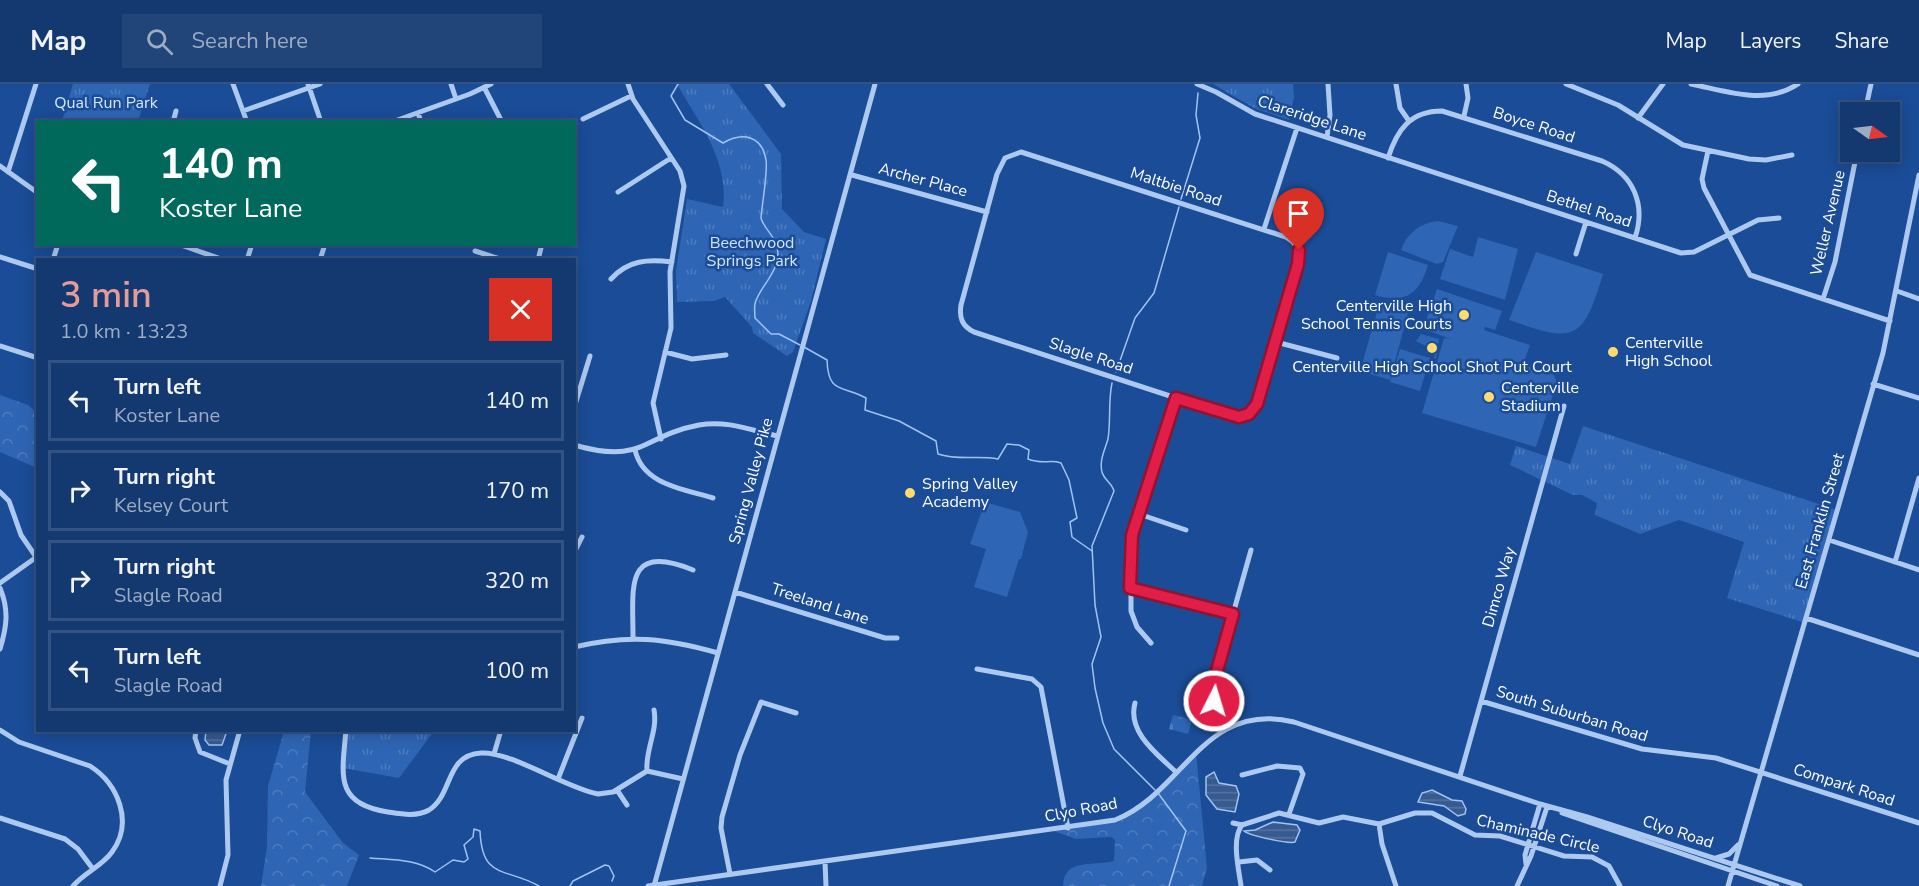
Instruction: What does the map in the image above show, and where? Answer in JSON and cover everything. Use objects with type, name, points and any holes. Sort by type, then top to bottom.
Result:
[{"type":"street","points":[[8,172],[36,84]]},
{"type":"street","points":[[233,84],[246,120]]},
{"type":"street","points":[[243,111],[320,84]]},
{"type":"street","points":[[451,84],[456,99]]},
{"type":"street","points":[[397,120],[491,84]]},
{"type":"street","points":[[628,84],[631,96],[680,171],[684,186],[672,262],[671,328],[653,403],[661,439]]},
{"type":"street","points":[[767,84],[783,105]]},
{"type":"street","name":"Spring Valley Pike","points":[[654,886],[777,436],[852,175],[875,84]]},
{"type":"street","name":"Clareridge Lane","points":[[1197,84],[1216,92],[1246,111],[1388,158]]},
{"type":"street","points":[[1327,137],[1330,115],[1328,84]]},
{"type":"street","points":[[1388,158],[1396,137],[1409,121],[1400,108],[1396,84]]},
{"type":"street","points":[[1464,116],[1468,98],[1466,84]]},
{"type":"street","points":[[1566,84],[1599,95],[1676,142],[1707,151],[1758,160],[1792,154]]},
{"type":"street","points":[[1638,117],[1663,84]]},
{"type":"street","points":[[1691,84],[1758,96],[1783,92],[1798,84]]},
{"type":"street","points":[[1867,102],[1871,84]]},
{"type":"street","points":[[309,86],[320,120]]},
{"type":"street","points":[[484,87],[501,120]]},
{"type":"street","points":[[583,119],[631,96]]},
{"type":"street","points":[[174,120],[176,111]]},
{"type":"street","name":"Boyce Road","points":[[1409,121],[1434,111],[1464,116],[1615,167],[1627,179],[1638,198],[1640,217],[1635,238]]},
{"type":"street","points":[[418,112],[421,120]]},
{"type":"street","points":[[1263,229],[1297,128]]},
{"type":"street","points":[[1707,151],[1702,184],[1750,275],[1890,321]]},
{"type":"street","name":"Maltbie Road","points":[[987,212],[1000,165],[1008,155],[1021,152],[1292,240],[1299,255],[1276,342]]},
{"type":"street","points":[[618,192],[671,158]]},
{"type":"street","name":"Bethel Road","points":[[1388,158],[1686,254],[1758,220],[1779,218]]},
{"type":"street","name":"Weller Avenue","points":[[1823,299],[1835,262],[1855,162]]},
{"type":"street","points":[[0,166],[36,191]]},
{"type":"street","name":"Archer Place","points":[[852,175],[987,212]]},
{"type":"street","name":"East Franklin Street","points":[[1728,886],[1874,384],[1897,291],[1919,175]]},
{"type":"street","name":"Slagle Road","points":[[987,212],[961,305],[960,315],[965,327],[974,332],[1235,416],[1249,414],[1257,404],[1276,342]]},
{"type":"street","points":[[1576,254],[1586,222]]},
{"type":"street","points":[[184,246],[218,258]]},
{"type":"street","points":[[475,251],[497,258]]},
{"type":"street","points":[[0,257],[36,268]]},
{"type":"street","points":[[612,279],[620,271],[641,261],[672,262]]},
{"type":"street","points":[[1897,291],[1919,299]]},
{"type":"street","points":[[1276,342],[1336,358]]},
{"type":"street","points":[[0,346],[36,357]]},
{"type":"street","points":[[665,352],[692,358],[726,355]]},
{"type":"street","points":[[576,402],[590,356]]},
{"type":"street","points":[[1874,384],[1919,398]]},
{"type":"street","points":[[1151,643],[1134,620],[1130,588],[1131,542],[1176,398]]},
{"type":"street","name":"Dimco Way","points":[[1460,776],[1564,406]]},
{"type":"street","points":[[576,445],[611,453],[634,450],[689,427],[711,423],[736,425],[777,436]]},
{"type":"street","points":[[634,450],[641,466],[654,478],[713,498]]},
{"type":"street","points":[[1895,562],[1919,478]]},
{"type":"street","points":[[0,492],[9,501],[19,530],[36,555]]},
{"type":"street","points":[[1139,514],[1186,530]]},
{"type":"street","points":[[576,549],[582,537]]},
{"type":"street","points":[[1829,540],[1919,570]]},
{"type":"street","points":[[1227,728],[1216,707],[1213,692],[1251,550]]},
{"type":"street","points":[[0,649],[8,618],[7,603],[0,585],[36,557]]},
{"type":"street","points":[[633,637],[634,585],[640,570],[648,564],[661,560],[693,570]]},
{"type":"street","points":[[1130,588],[1233,614]]},
{"type":"street","name":"Treeland Lane","points":[[735,592],[885,639],[897,638]]},
{"type":"street","points":[[1806,618],[1919,655]]},
{"type":"street","points":[[576,647],[633,637],[671,640],[718,652]]},
{"type":"street","points":[[977,669],[1032,679],[1041,687],[1068,828]]},
{"type":"street","name":"South Suburban Road","points":[[1481,701],[1642,749],[1706,755],[1761,772]]},
{"type":"street","points":[[729,874],[721,828],[722,817],[761,702],[796,713]]},
{"type":"street","points":[[1135,703],[1134,718],[1140,734],[1176,772]]},
{"type":"street","points":[[647,771],[647,755],[655,722],[654,710]]},
{"type":"street","points":[[558,779],[582,718]]},
{"type":"street","name":"Clyo Road","points":[[648,886],[1115,820],[1140,807],[1204,745],[1227,728],[1253,720],[1285,720],[1460,776],[1540,804],[1585,823],[1732,868],[1800,886]]},
{"type":"street","points":[[0,730],[19,742],[90,766],[111,783],[121,809],[119,839],[113,850],[73,886]]},
{"type":"street","points":[[196,732],[196,745],[200,752],[230,764]]},
{"type":"street","points":[[220,886],[228,855],[225,794],[230,764],[239,732]]},
{"type":"street","points":[[346,732],[342,774],[344,785],[355,801],[379,811],[413,815],[427,811],[439,799],[449,775],[461,761],[477,753],[494,754],[598,794],[617,790],[647,771],[683,779]]},
{"type":"street","points":[[494,754],[500,732]]},
{"type":"street","points":[[1242,775],[1277,766],[1300,768],[1303,774],[1289,814]]},
{"type":"street","name":"Compark Road","points":[[1761,772],[1919,823]]},
{"type":"street","points":[[617,790],[627,806]]},
{"type":"street","points":[[1532,846],[1540,804]]},
{"type":"street","points":[[1517,886],[1547,807]]},
{"type":"street","name":"Clyo Road","points":[[1547,807],[1714,858],[1732,868],[1777,886]]},
{"type":"street","name":"Chaminade Circle","points":[[1242,825],[1275,814],[1289,814],[1319,824],[1343,817],[1379,824],[1415,813],[1432,813],[1475,835],[1498,836],[1559,855],[1584,856],[1600,861],[1615,873],[1620,886]]},
{"type":"street","points":[[0,818],[65,839],[78,849],[93,869]]},
{"type":"street","points":[[1233,823],[1242,825],[1239,829],[1241,886]]},
{"type":"street","points":[[1379,824],[1382,844],[1396,886]]},
{"type":"street","points":[[1714,858],[1729,854],[1740,843]]},
{"type":"street","points":[[1239,861],[1257,860],[1270,870]]},
{"type":"street","points":[[825,861],[826,886]]},
{"type":"green space","name":"Qual Run Park","points":[[73,84],[150,84],[138,120],[62,120]]},
{"type":"green space","name":"Beechwood Springs Park","points":[[677,84],[729,84],[781,154],[782,209],[804,232],[826,239],[811,301],[793,352],[787,356],[753,333],[752,327],[725,297],[714,301],[677,302],[676,271],[687,199],[723,207],[724,190],[717,158],[710,142]]},
{"type":"green space","points":[[1213,84],[1293,84],[1294,97],[1289,120],[1254,108]]},
{"type":"green space","points":[[1438,221],[1458,226],[1443,262],[1437,264],[1401,250],[1415,230],[1425,224]]},
{"type":"green space","points":[[1478,237],[1518,249],[1505,300],[1440,279],[1450,249],[1473,257]]},
{"type":"green space","points":[[1388,252],[1428,265],[1420,284],[1409,295],[1386,298],[1375,295]]},
{"type":"green space","points":[[1536,252],[1603,274],[1589,313],[1582,325],[1573,331],[1548,332],[1509,320]]},
{"type":"green space","name":"Centerville Stadium","points":[[1437,289],[1502,311],[1495,330],[1485,327],[1484,330],[1530,345],[1524,362],[1530,367],[1554,375],[1557,382],[1536,447],[1422,413],[1444,338],[1451,339],[1423,329]]},
{"type":"green space","points":[[1379,305],[1408,313],[1390,380],[1360,371]]},
{"type":"green space","points":[[1421,334],[1439,339],[1436,359],[1434,358],[1436,350],[1426,353],[1426,346],[1416,341]]},
{"type":"green space","points":[[1400,349],[1430,358],[1420,391],[1390,382]]},
{"type":"green space","points":[[0,395],[28,405],[36,412],[36,468],[0,452]]},
{"type":"green space","points":[[1583,426],[1837,510],[1805,623],[1727,598],[1744,542],[1679,520],[1640,534],[1595,515],[1597,503],[1582,495],[1573,495],[1510,465],[1516,446],[1570,464]]},
{"type":"green space","points":[[985,502],[1020,512],[1028,532],[1007,597],[974,587],[986,549],[970,544]]},
{"type":"green space","points":[[1173,715],[1192,720],[1188,734],[1169,729]]},
{"type":"green space","points":[[284,732],[311,732],[305,792],[343,843],[359,855],[347,886],[261,886],[267,846],[268,786]]},
{"type":"green space","points":[[346,732],[433,732],[399,778],[343,768]]},
{"type":"green space","points":[[1196,752],[1207,868],[1202,886],[1063,886],[1065,877],[1074,867],[1114,861],[1115,840],[1111,837],[1076,839],[1051,830],[1107,822],[1140,807]]},
{"type":"shaded area","points":[[206,732],[227,732],[222,745],[209,745],[205,740]]},
{"type":"shaded area","points":[[1214,772],[1219,783],[1236,786],[1239,794],[1235,812],[1217,809],[1206,795],[1206,777]]},
{"type":"shaded area","points":[[1432,790],[1452,800],[1462,801],[1466,809],[1465,814],[1458,816],[1444,806],[1418,802],[1422,793]]},
{"type":"shaded area","points":[[1273,822],[1297,825],[1300,830],[1295,842],[1270,839],[1244,831],[1255,830]]},
{"type":"waterway","points":[[678,84],[671,96],[685,120],[723,143],[737,138],[750,138],[756,141],[764,152],[766,172],[761,218],[776,243],[778,255],[773,271],[757,298],[755,318],[771,334],[779,334],[800,345]]},
{"type":"waterway","points":[[1181,199],[1200,138],[1196,115],[1198,93]]},
{"type":"waterway","points":[[1116,372],[1135,318],[1154,293],[1179,207]]},
{"type":"waterway","points":[[804,347],[827,360],[833,384],[866,398],[865,410],[899,421],[936,441],[938,454],[998,459],[1007,444],[1019,445],[1029,450],[1028,459],[1061,463],[1069,480],[1077,518],[1070,522],[1072,537],[1092,551]]},
{"type":"waterway","points":[[1112,383],[1108,439],[1101,468],[1114,491],[1092,546],[1095,605],[1101,637],[1092,664],[1103,723],[1114,749],[1155,790]]},
{"type":"waterway","points":[[1158,793],[1186,831],[1169,886]]},
{"type":"waterway","points":[[370,858],[412,862],[435,872],[453,860],[464,862],[468,859],[464,845],[473,837],[474,829],[480,831],[485,858],[491,865],[539,886]]},
{"type":"waterway","points":[[570,886],[573,881],[605,865],[609,866],[614,876],[612,881]]},
{"type":"place","name":"Centerville High School Tennis Courts","points":[[1464,315]]},
{"type":"place","name":"Centerville High School Shot Put Court","points":[[1432,348]]},
{"type":"place","name":"Centerville High School","points":[[1613,352]]},
{"type":"place","name":"Centerville Stadium","points":[[1489,397]]},
{"type":"place","name":"Spring Valley Academy","points":[[910,493]]},
{"type":"route","points":[[1214,701],[1213,685],[1233,614],[1138,588],[1130,588],[1132,535],[1176,398],[1239,417],[1255,409],[1298,264],[1299,250]]}]
